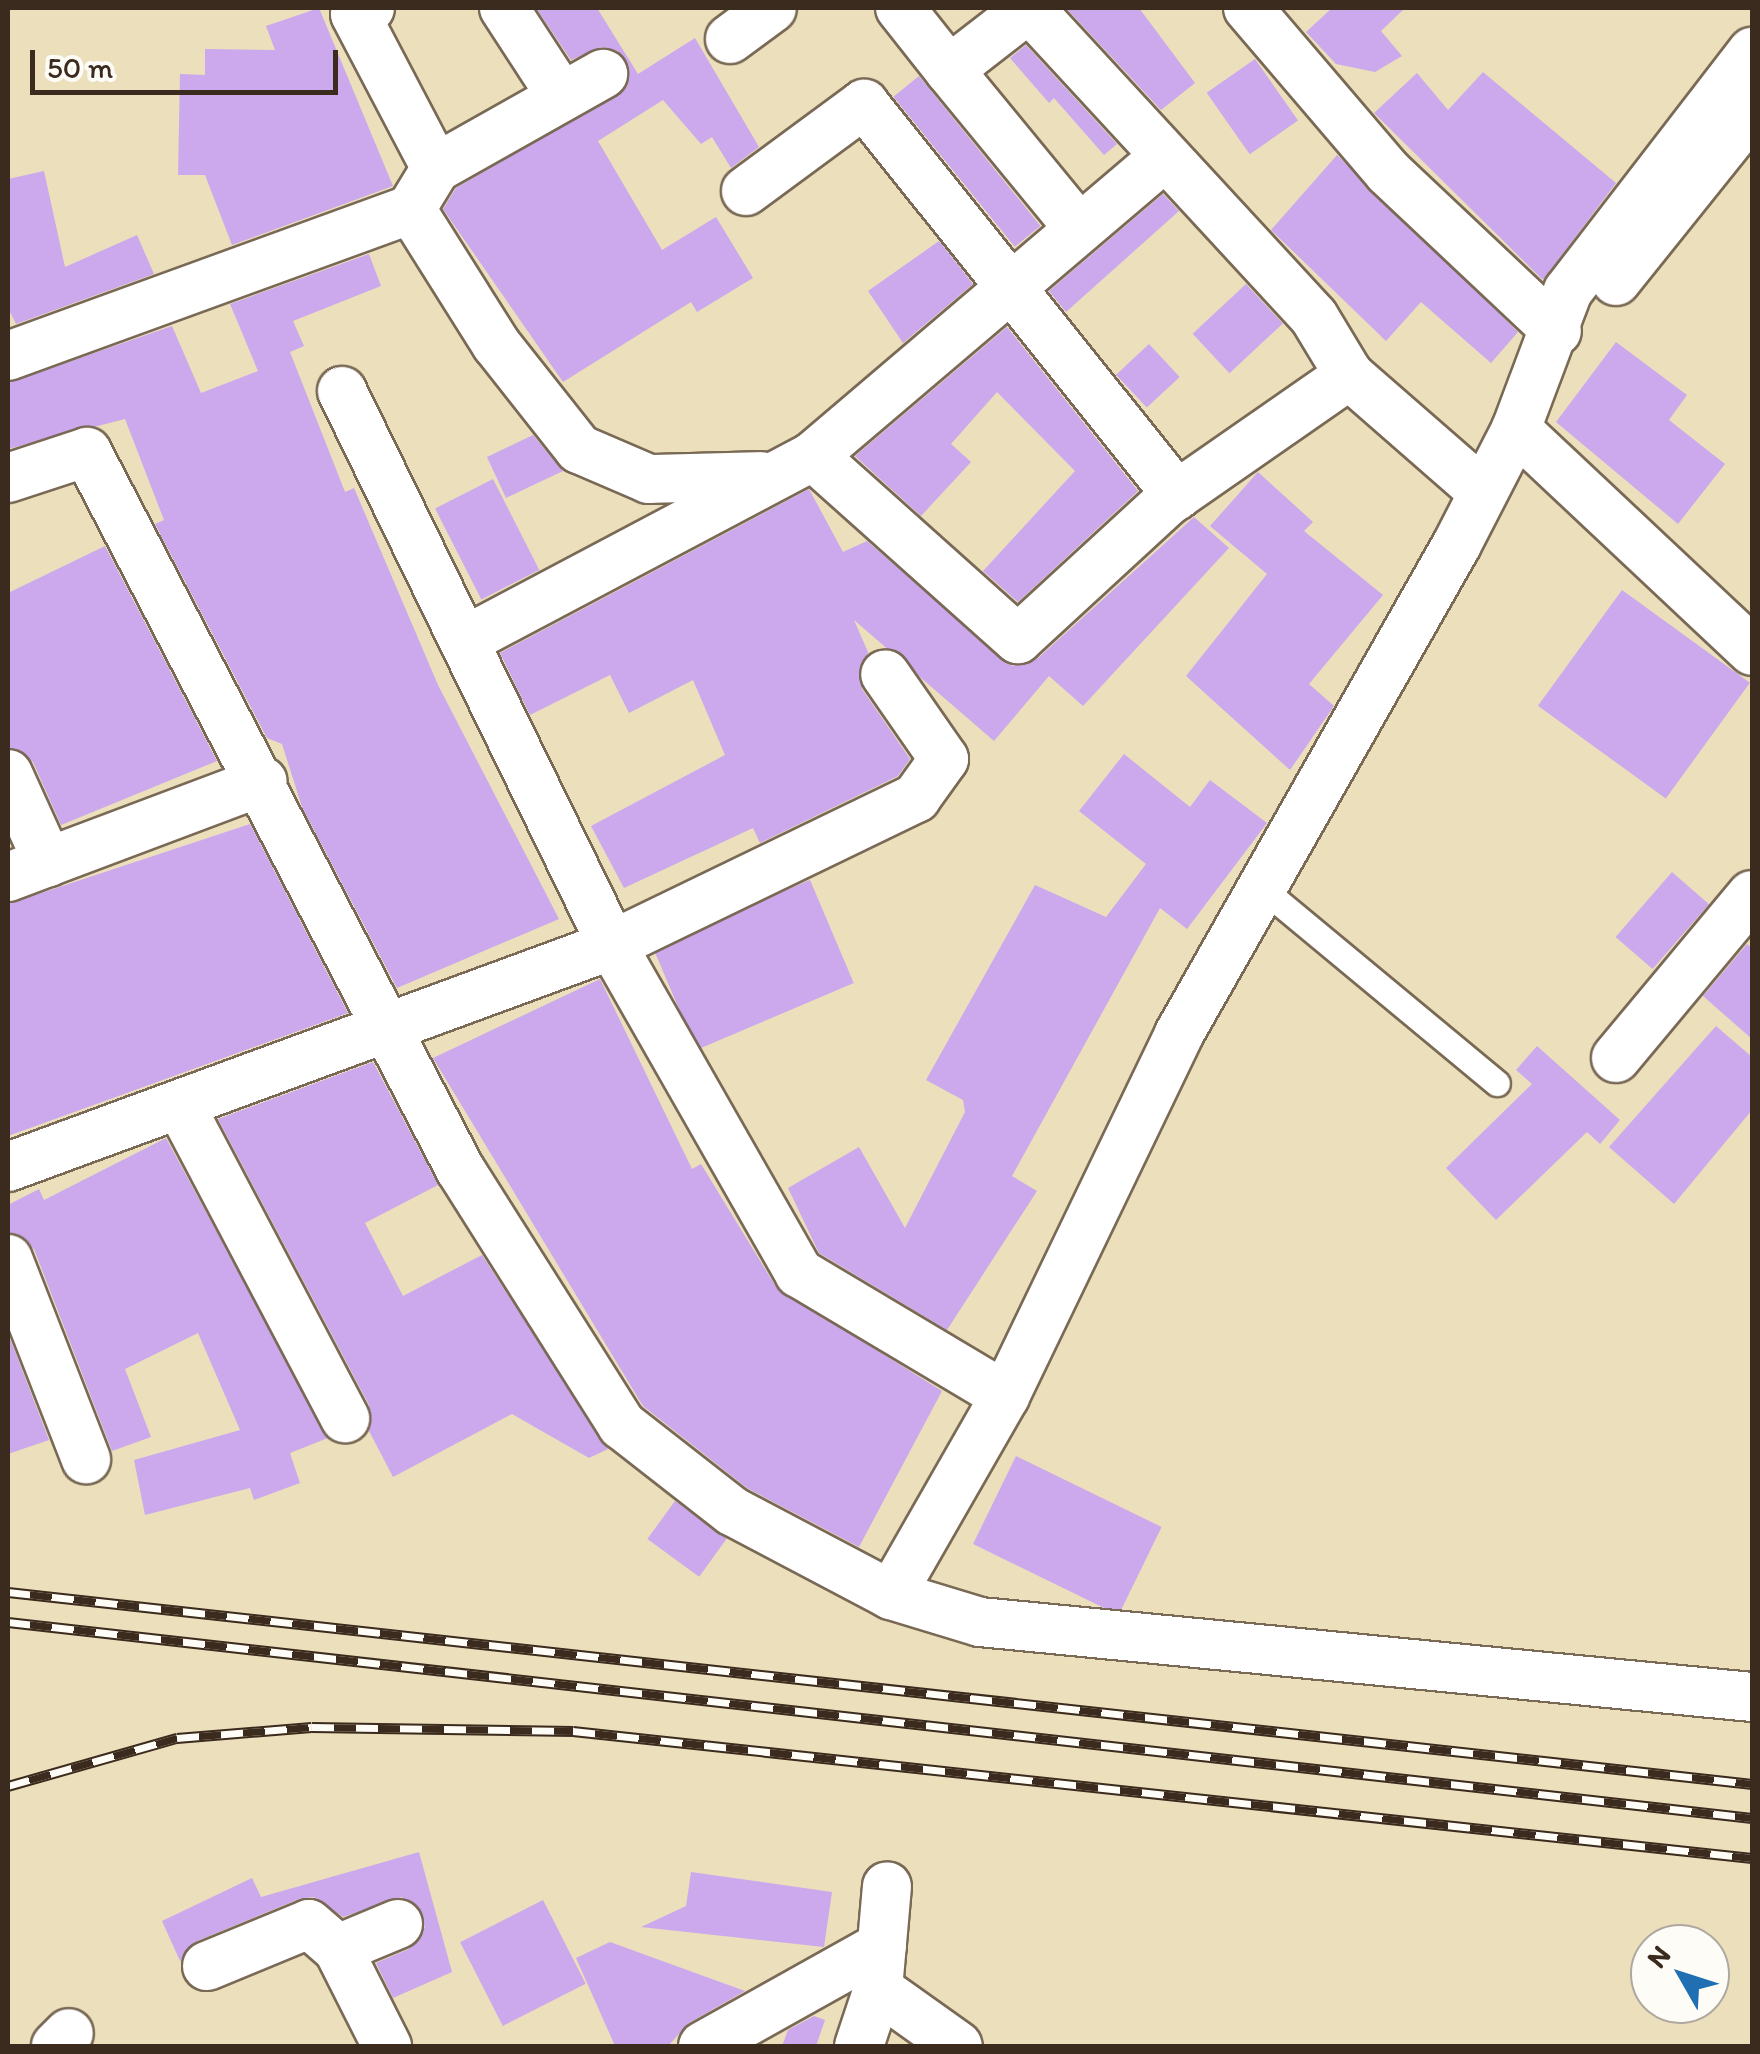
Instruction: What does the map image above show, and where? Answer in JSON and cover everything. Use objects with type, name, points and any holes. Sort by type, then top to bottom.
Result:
[{"type":"street","points":[[370,8],[355,14],[436,168]]},
{"type":"street","points":[[504,8],[562,97]]},
{"type":"street","points":[[730,39],[772,8]]},
{"type":"street","points":[[900,8],[1079,228]]},
{"type":"street","points":[[949,70],[1029,8],[1162,159],[1314,317],[1349,375],[1481,490]]},
{"type":"street","points":[[1248,8],[1388,172],[1557,331]]},
{"type":"street","points":[[891,1595],[1004,1396],[1179,1034],[1516,429],[1557,331],[1568,291],[1752,52]]},
{"type":"street","points":[[8,356],[411,209],[436,168],[603,74]]},
{"type":"street","points":[[746,191],[864,104],[1177,495]]},
{"type":"street","points":[[1557,331],[1593,310],[1752,111]]},
{"type":"street","points":[[464,641],[761,476],[813,456],[1162,159]]},
{"type":"street","points":[[411,209],[496,344],[579,449],[649,479],[761,476]]},
{"type":"street","points":[[813,456],[1018,640],[1177,495],[1349,375]]},
{"type":"street","points":[[342,391],[612,945],[799,1273],[1004,1396]]},
{"type":"street","points":[[1516,429],[1752,650]]},
{"type":"street","points":[[8,478],[87,452],[394,1032],[460,1170],[622,1425],[732,1511],[891,1595],[980,1622],[1752,1697]]},
{"type":"street","points":[[8,1167],[394,1032],[612,945],[916,798],[944,759],[885,674]]},
{"type":"street","points":[[8,774],[28,870],[263,781]]},
{"type":"street","points":[[1616,1058],[1752,895]]},
{"type":"street","points":[[181,1106],[346,1418]]},
{"type":"street","points":[[8,1259],[86,1458]]},
{"type":"street","points":[[858,2046],[880,1968],[887,1886]]},
{"type":"street","points":[[206,1966],[309,1924],[338,1950],[387,2046]]},
{"type":"street","points":[[338,1950],[398,1924]]},
{"type":"street","points":[[703,2046],[880,1968]]},
{"type":"street","points":[[880,1968],[958,2046]]},
{"type":"lane","points":[[1262,889],[1497,1083]]},
{"type":"building","points":[[319,8],[393,186],[232,245],[205,175],[178,175],[180,74],[205,75],[205,49],[275,50],[266,26]]},
{"type":"building","points":[[536,8],[597,8],[638,74],[695,38],[759,147],[731,168],[712,137],[701,144],[663,100],[598,141],[662,250],[716,217],[753,278],[697,312],[691,302],[563,382],[443,209],[456,188],[627,87],[618,51],[602,47],[571,60]]},
{"type":"building","points":[[1066,8],[1139,8],[1195,83],[1161,110]]},
{"type":"building","points":[[1332,8],[1405,8],[1381,31],[1402,56],[1375,72],[1336,64],[1306,32]]},
{"type":"building","points":[[1026,45],[1117,144],[1104,155],[1054,98],[1049,103],[1010,58]]},
{"type":"building","points":[[1255,59],[1298,120],[1250,154],[1207,93]]},
{"type":"building","points":[[1483,72],[1616,183],[1543,280],[1374,113],[1417,73],[1448,110]]},
{"type":"building","points":[[919,76],[1040,226],[1015,247],[893,97]]},
{"type":"building","points":[[1337,155],[1518,332],[1491,363],[1421,302],[1386,341],[1271,230]]},
{"type":"building","points":[[44,171],[65,267],[137,235],[154,274],[16,324],[8,308],[8,179]]},
{"type":"building","points":[[1163,194],[1179,211],[1066,312],[1049,291]]},
{"type":"building","points":[[939,241],[973,284],[903,343],[868,291]]},
{"type":"building","points":[[369,254],[381,286],[293,321],[304,346],[290,352],[345,492],[354,488],[438,685],[559,919],[397,988],[302,807],[282,744],[267,738],[155,524],[164,520],[125,419],[8,449],[8,383],[172,326],[201,393],[258,371],[230,304]]},
{"type":"building","points":[[1246,284],[1283,323],[1229,373],[1193,334]]},
{"type":"building","points":[[1007,327],[1138,491],[1018,602],[983,571],[1075,471],[997,392],[951,444],[971,462],[921,516],[855,456]]},
{"type":"building","points":[[1616,342],[1687,395],[1669,420],[1725,464],[1678,524],[1556,422]]},
{"type":"building","points":[[1149,344],[1180,377],[1147,408],[1116,375]]},
{"type":"building","points":[[533,435],[563,471],[506,498],[487,457]]},
{"type":"building","points":[[1258,472],[1313,522],[1304,531],[1383,595],[1309,684],[1334,706],[1290,770],[1186,676],[1267,574],[1210,526]]},
{"type":"building","points":[[493,479],[539,570],[481,599],[435,509]]},
{"type":"building","points":[[809,489],[843,552],[867,541],[1012,666],[1037,659],[1194,517],[1229,548],[1083,706],[1049,676],[994,741],[854,620],[868,652],[862,689],[910,759],[898,776],[760,843],[753,828],[624,888],[591,826],[725,755],[693,680],[629,713],[610,675],[530,715],[500,653]]},
{"type":"building","points":[[105,546],[217,761],[61,825],[33,762],[8,747],[8,593]]},
{"type":"building","points":[[1622,590],[1750,683],[1666,799],[1538,706]]},
{"type":"building","points":[[1124,754],[1190,807],[1210,780],[1267,823],[1187,929],[1160,908],[1012,1176],[1037,1191],[947,1330],[819,1253],[788,1188],[859,1147],[905,1228],[965,1112],[963,1100],[926,1080],[1035,885],[1106,917],[1146,864],[1079,811]]},
{"type":"building","points":[[250,824],[348,1013],[8,1136],[8,904]]},
{"type":"building","points":[[1672,872],[1709,904],[1653,969],[1616,937]]},
{"type":"building","points":[[810,880],[854,983],[696,1050],[653,947]]},
{"type":"building","points":[[1747,944],[1752,948],[1752,1039],[1703,996]]},
{"type":"building","points":[[600,979],[692,1169],[701,1164],[776,1287],[942,1391],[859,1547],[747,1488],[643,1406],[433,1058]]},
{"type":"building","points":[[1716,1026],[1752,1057],[1752,1110],[1674,1204],[1609,1147]]},
{"type":"building","points":[[1537,1046],[1620,1120],[1600,1144],[1587,1132],[1496,1220],[1446,1168],[1532,1084],[1516,1070]]},
{"type":"building","points":[[373,1062],[438,1185],[365,1223],[403,1296],[482,1255],[608,1449],[589,1458],[512,1414],[393,1477],[369,1431],[369,1405],[218,1119]]},
{"type":"building","points":[[166,1138],[328,1438],[290,1453],[300,1483],[254,1500],[250,1488],[145,1515],[134,1460],[240,1430],[198,1333],[125,1369],[151,1437],[112,1451],[34,1249],[8,1232],[8,1205],[39,1189],[44,1200]]},
{"type":"building","points":[[8,1333],[49,1440],[8,1454]]},
{"type":"building","points":[[1016,1456],[1162,1527],[1119,1615],[973,1544]]},
{"type":"building","points":[[675,1501],[727,1539],[699,1577],[647,1539]]},
{"type":"building","points":[[419,1852],[452,1972],[393,1998],[376,1963],[409,1949],[425,1927],[402,1897],[343,1917],[314,1897],[299,1899],[197,1941],[180,1961],[162,1921],[252,1878],[261,1897]]},
{"type":"building","points":[[691,1872],[832,1892],[824,1947],[641,1927],[686,1906]]},
{"type":"building","points":[[543,1900],[586,1984],[503,2026],[460,1942]]},
{"type":"building","points":[[610,1942],[745,1991],[689,2023],[668,2046],[615,2046],[576,1958]]},
{"type":"building","points":[[814,2016],[825,2020],[816,2046],[782,2046],[788,2030]]},
{"type":"railway","points":[[8,1592],[1752,1784]]},
{"type":"railway","points":[[8,1622],[1752,1818]]},
{"type":"railway","points":[[8,1786],[177,1738],[312,1727],[573,1731],[1752,1858]]}]
